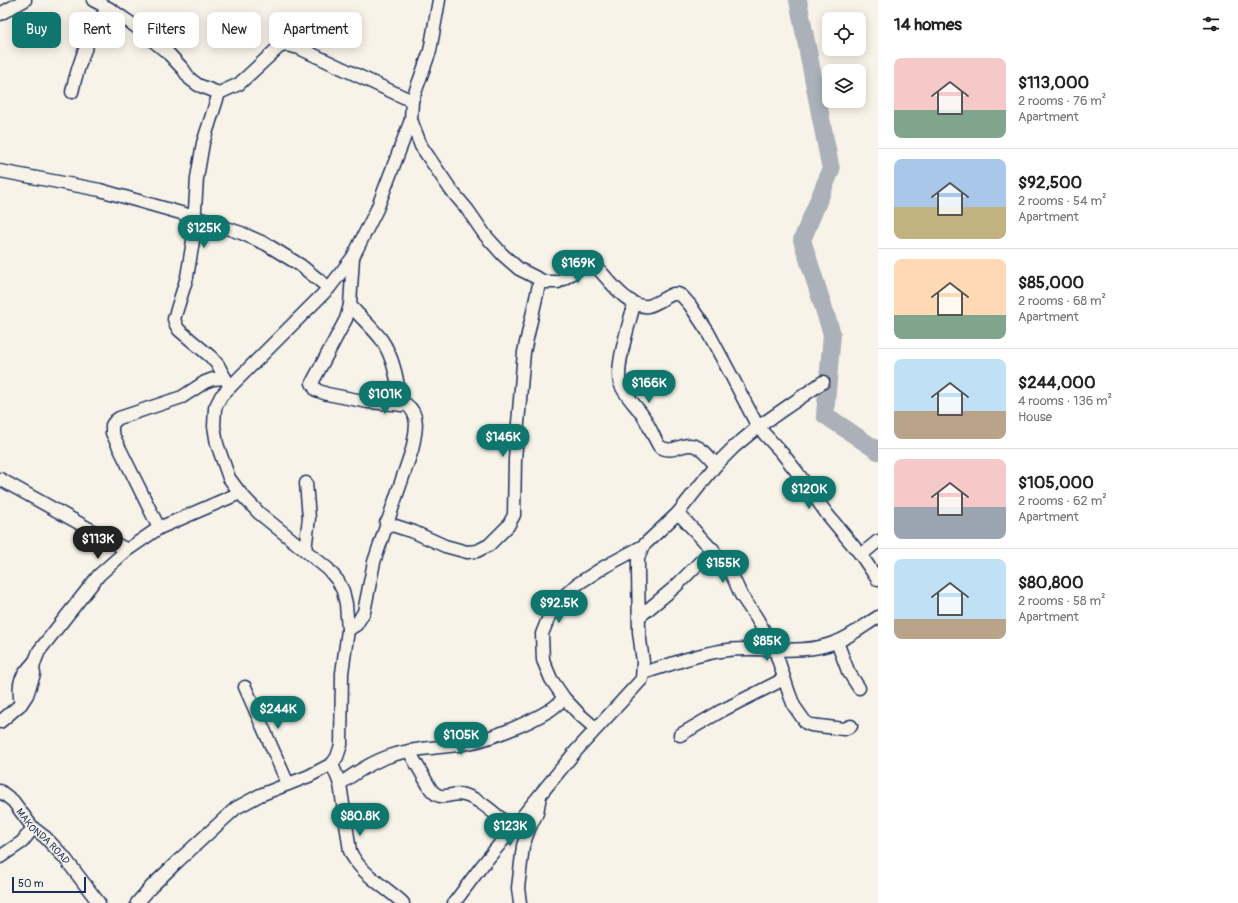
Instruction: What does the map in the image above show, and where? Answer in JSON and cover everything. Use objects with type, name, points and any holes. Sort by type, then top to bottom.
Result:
[{"type":"street","points":[[0,14],[25,0]]},
{"type":"street","points":[[93,0],[135,26],[168,53],[190,79],[198,85],[219,93],[239,84],[278,47],[286,45],[299,48],[412,101]]},
{"type":"street","points":[[137,903],[178,861],[236,808],[260,795],[309,776],[332,764],[337,757],[341,745],[342,672],[348,630],[346,604],[343,591],[338,581],[328,569],[259,513],[240,493],[229,478],[217,444],[214,426],[215,408],[228,382],[329,288],[353,257],[377,209],[411,120],[412,101],[430,50],[439,0]]},
{"type":"street","points":[[72,92],[80,61],[93,30],[108,8]]},
{"type":"street","points":[[219,93],[203,143],[197,178],[193,240],[187,277],[174,319],[179,330],[211,357],[218,365],[228,382]]},
{"type":"street","points":[[411,120],[421,146],[451,190],[467,209],[485,235],[503,255],[519,269],[545,282],[558,282],[576,271],[586,262],[591,261],[619,292],[634,304],[648,306],[673,294],[682,296],[690,305],[708,332],[758,427],[782,453],[827,514],[861,555],[878,580]]},
{"type":"street","points":[[0,171],[100,190],[195,217],[241,233],[266,244],[300,265],[329,288]]},
{"type":"street","points":[[348,630],[356,625],[364,612],[374,562],[406,468],[415,436],[416,418],[413,409],[407,405],[368,402],[340,397],[316,390],[312,383],[346,319],[350,305],[353,257]]},
{"type":"street","points":[[386,524],[414,532],[446,546],[467,552],[477,551],[489,545],[508,526],[514,515],[514,459],[524,352],[540,280]]},
{"type":"street","points":[[634,304],[619,373],[620,382],[624,390],[643,416],[659,446],[669,450],[688,446],[696,447],[716,465]]},
{"type":"street","points":[[350,305],[382,340],[396,378],[401,404]]},
{"type":"street","points":[[159,528],[112,433],[112,425],[119,418],[182,397],[205,382],[213,380],[228,382]]},
{"type":"street","points":[[595,728],[564,698],[551,679],[543,660],[542,634],[550,614],[576,585],[604,567],[642,546],[678,513],[716,465],[734,447],[758,427],[823,382]]},
{"type":"street","points":[[0,479],[126,550]]},
{"type":"street","points":[[305,550],[309,518],[306,483]]},
{"type":"street","points":[[0,722],[21,704],[19,692],[23,674],[35,661],[45,643],[99,575],[126,550],[159,528],[240,493]]},
{"type":"street","points":[[678,513],[713,550],[731,574],[741,595],[756,616],[775,650],[794,706],[806,723],[811,726],[844,729],[851,726]]},
{"type":"street","points":[[861,555],[878,541]]},
{"type":"street","points":[[454,903],[595,728],[642,679],[644,662],[639,632],[638,558],[642,546]]},
{"type":"street","points":[[639,617],[675,587],[713,550]]},
{"type":"street","points":[[643,673],[707,654],[727,650],[775,650],[821,646],[838,642],[878,617]]},
{"type":"street","points":[[838,642],[848,671],[858,688]]},
{"type":"street","points":[[680,735],[727,708],[784,679]]},
{"type":"street","points":[[244,687],[288,784]]},
{"type":"street","points":[[340,784],[371,764],[388,756],[409,751],[465,744],[519,725],[551,709],[564,698]]},
{"type":"street","points":[[409,751],[434,793],[447,797],[460,794],[466,795],[481,803],[513,829]]},
{"type":"street","points":[[332,764],[340,784],[350,851],[360,867],[394,900]]},
{"type":"street","name":"MAKONDA ROAD","points":[[0,791],[13,801],[33,828],[45,837],[64,857],[99,903]]},
{"type":"street","points":[[520,903],[518,888],[523,846],[537,813],[541,794]]},
{"type":"street","points":[[0,857],[22,842],[33,828]]},
{"type":"waterway","points":[[798,0],[831,170],[802,240],[832,334],[825,415],[878,451]]}]
